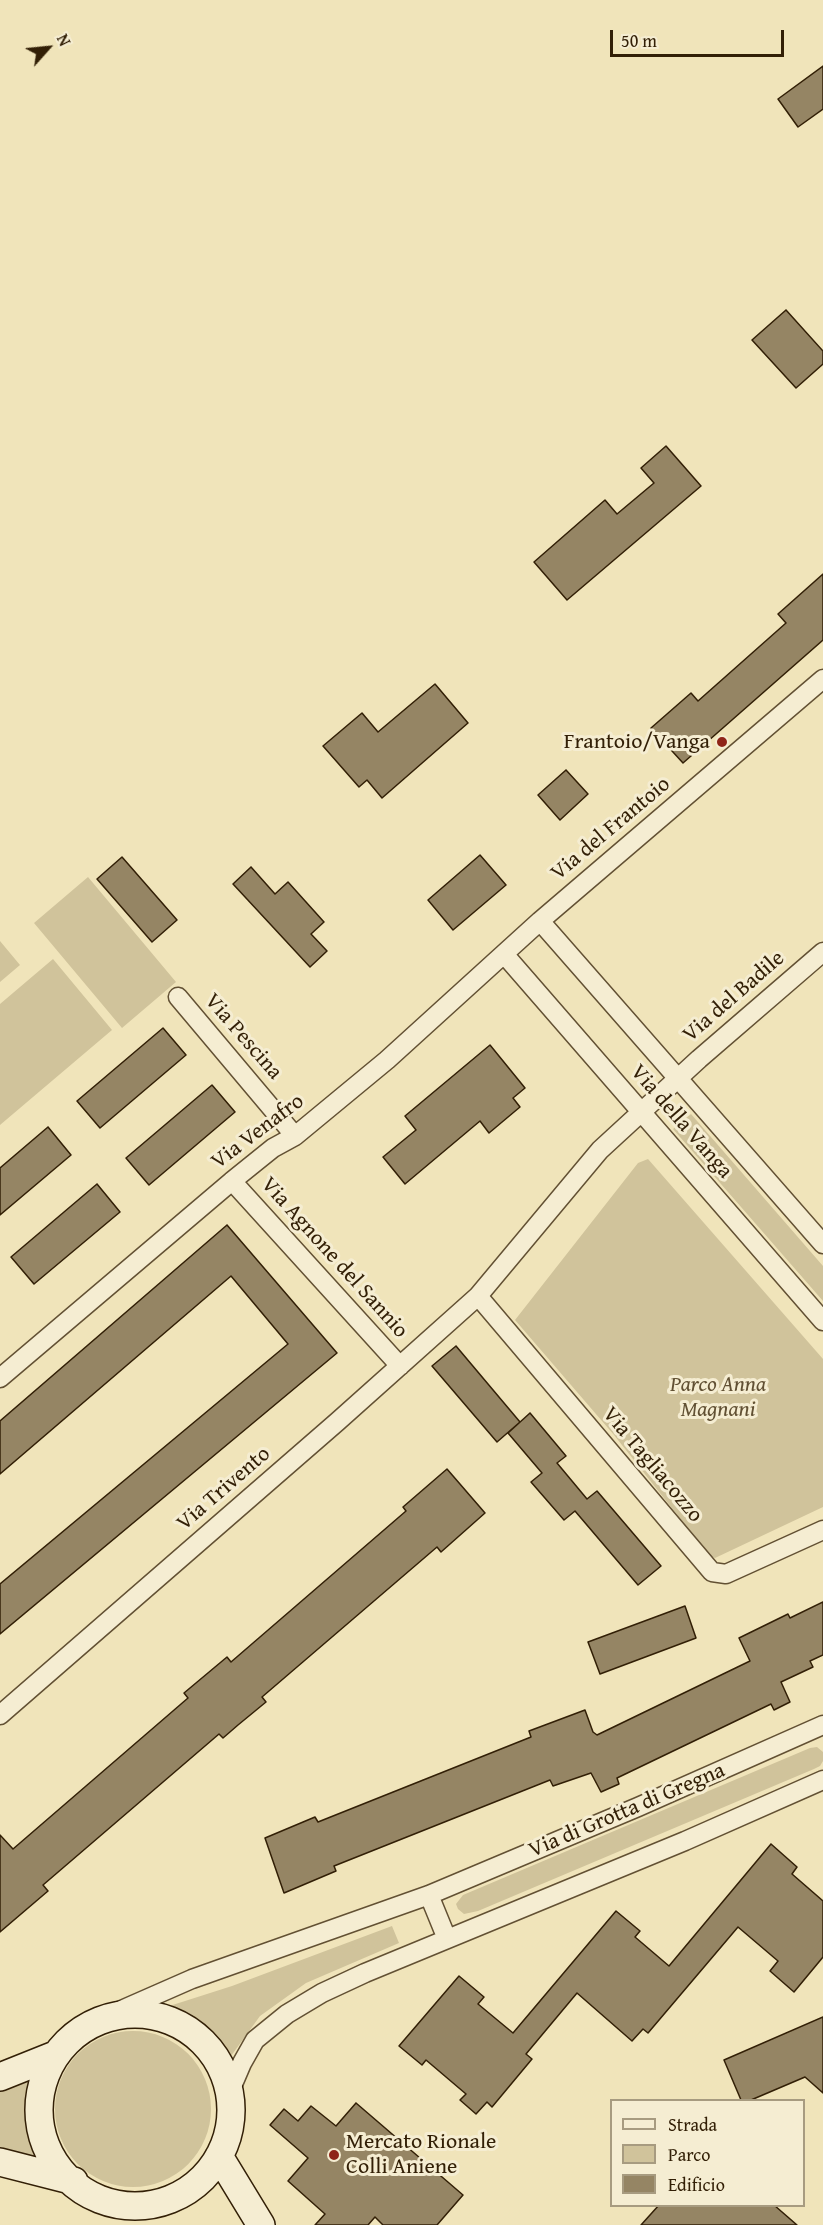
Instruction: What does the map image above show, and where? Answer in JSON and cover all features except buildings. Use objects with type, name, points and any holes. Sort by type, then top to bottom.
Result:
[{"type":"street","name":"Via del Frantoio","points":[[540,921],[823,679]]},
{"type":"street","name":"Via Venafro","points":[[0,1378],[232,1181],[273,1148],[295,1136],[387,1060],[540,921]]},
{"type":"street","name":"Via della Vanga","points":[[540,921],[823,1244]]},
{"type":"street","name":"Via del Badile","points":[[520,1245],[600,1150],[678,1078],[823,952]]},
{"type":"street","name":"Via della Vanga","points":[[504,954],[823,1321]]},
{"type":"street","name":"Via Pescina","points":[[178,997],[295,1136]]},
{"type":"street","name":"Via Agnone del Sannio","points":[[232,1181],[400,1366]]},
{"type":"street","name":"Via Trivento","points":[[0,1714],[478,1296],[520,1245]]},
{"type":"street","name":"Via Tagliacozzo","points":[[478,1296],[712,1572],[726,1574],[823,1530]]},
{"type":"street","name":"Via di Grotta di Gregna","points":[[94,2022],[128,2013],[146,2013],[178,2024],[195,2036],[207,2049],[216,2063],[227,2097],[228,2128],[219,2156],[206,2176],[179,2199],[151,2208],[138,2217],[107,2203],[74,2181],[60,2167],[44,2139],[40,2122],[41,2087],[55,2055],[73,2035],[94,2022],[192,1979],[429,1894],[649,1803],[823,1725]]},
{"type":"street","name":"Via di Grotta di Gregna","points":[[227,2097],[255,2040],[276,2021],[322,1993],[685,1841],[823,1780]]},
{"type":"street","points":[[429,1894],[447,1939]]},
{"type":"street","name":"Via di Grotta di Gregna","points":[[0,2077],[55,2055]]},
{"type":"street","points":[[219,2156],[261,2225]]},
{"type":"street","name":"Via di Grotta di Gregna","points":[[0,2162],[74,2181]]},
{"type":"green space","points":[[88,877],[176,982],[122,1028],[34,923]]},
{"type":"green space","points":[[0,941],[20,965],[0,982]]},
{"type":"green space","points":[[53,959],[112,1030],[0,1125],[0,1004]]},
{"type":"green space","points":[[691,1114],[823,1266],[823,1301],[673,1129]]},
{"type":"green space","name":"Parco Anna Magnani","points":[[648,1159],[823,1359],[823,1507],[715,1558],[709,1555],[614,1435],[515,1320],[638,1163]]},
{"type":"green space","points":[[817,1747],[823,1752],[823,1761],[814,1769],[478,1911],[464,1914],[458,1909],[456,1904],[463,1895]]},
{"type":"green space","points":[[392,1926],[399,1943],[306,1983],[260,2016],[231,2056],[226,2058],[200,2030],[160,2009],[232,1986]]},
{"type":"green space","points":[[133,2031],[148,2032],[163,2037],[188,2054],[205,2079],[210,2094],[210,2124],[205,2139],[188,2164],[163,2181],[148,2186],[133,2187],[118,2186],[103,2181],[78,2164],[61,2139],[56,2124],[55,2109],[56,2094],[61,2079],[78,2054],[103,2037],[118,2032]]},
{"type":"green space","points":[[34,2068],[27,2094],[28,2122],[40,2157],[0,2150],[0,2087]]},
{"type":"place","name":"Frantoio/Vanga","points":[[722,742]]},
{"type":"place","name":"Mercato Rionale Colli Aniene","points":[[334,2155]]}]
